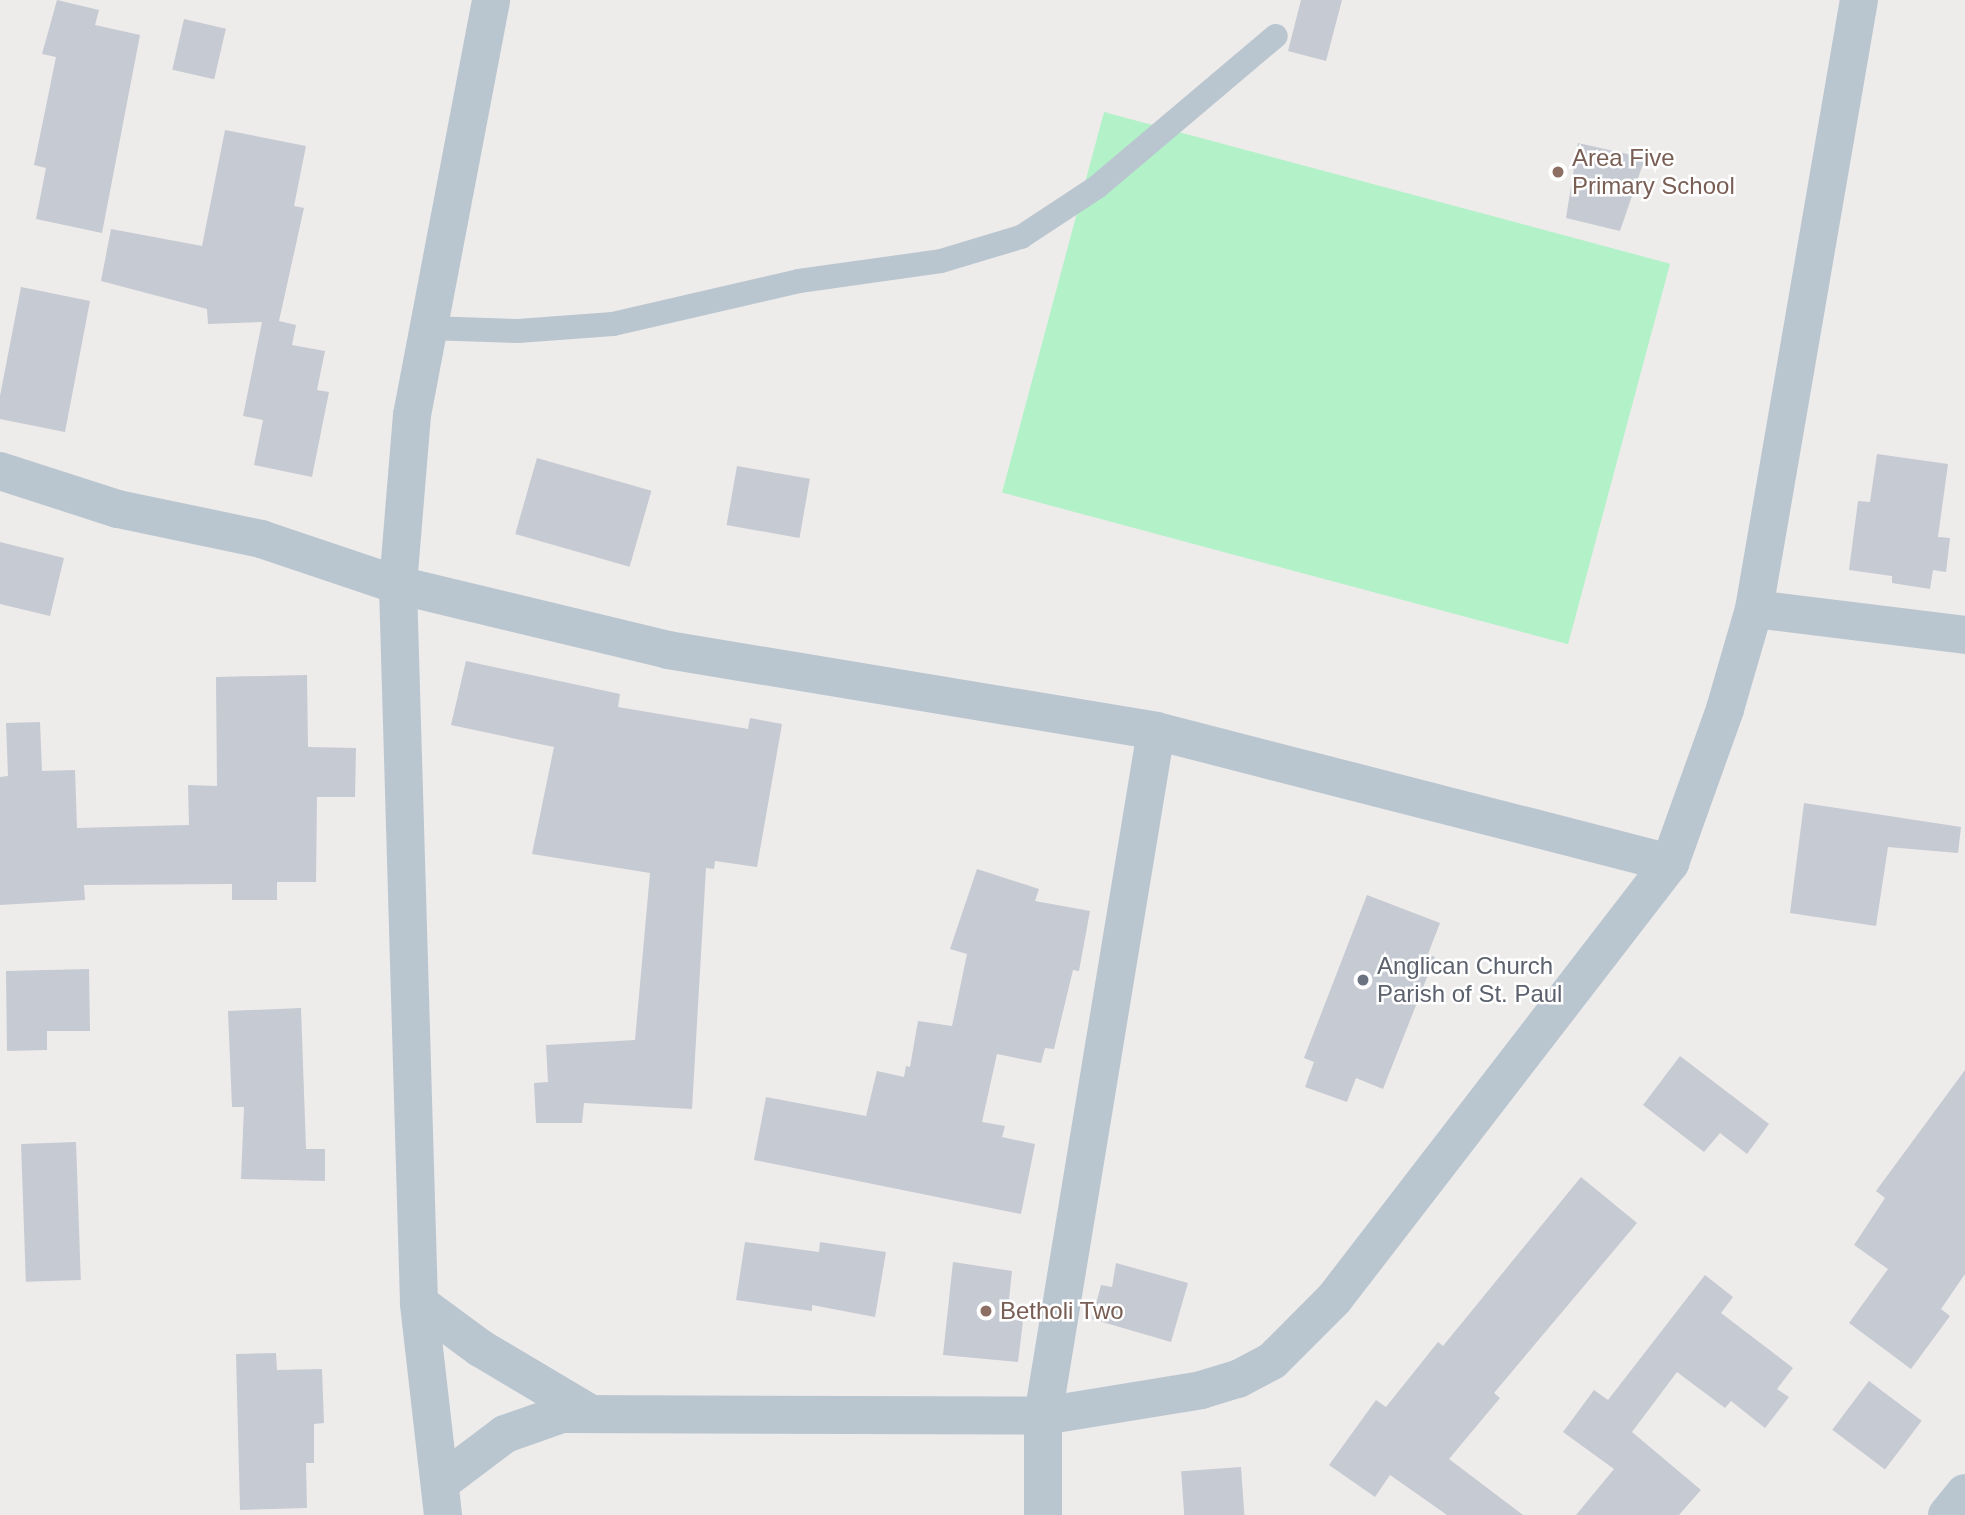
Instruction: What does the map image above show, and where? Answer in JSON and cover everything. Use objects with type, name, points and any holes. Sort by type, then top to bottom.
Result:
[{"type":"street","points":[[442,1499],[419,1303],[398,585],[412,415],[491,0]]},
{"type":"street","points":[[442,1499],[505,1434],[531,1422],[586,1411],[1043,1416],[1201,1390],[1238,1379],[1272,1361],[1334,1299],[1670,863],[1725,709],[1754,609],[1859,0]]},
{"type":"street","points":[[0,471],[118,509],[261,539],[398,585],[668,650],[1156,731],[1670,863]]},
{"type":"street","points":[[1754,609],[1965,635]]},
{"type":"street","points":[[1043,1515],[1043,1416],[1156,731]]},
{"type":"street","points":[[419,1303],[480,1348],[586,1411]]},
{"type":"street","points":[[1947,1515],[1965,1493]]},
{"type":"lane","points":[[427,328],[517,331],[639,320],[799,281],[941,261],[1021,237],[1097,187],[1276,36]]},
{"type":"green space","points":[[1104,112],[1670,264],[1568,644],[1002,493]]},
{"type":"building","points":[[57,0],[99,10],[95,25],[140,35],[102,233],[36,219],[46,168],[34,165],[56,57],[42,54]]},
{"type":"building","points":[[1301,0],[1342,0],[1326,61],[1288,51]]},
{"type":"building","points":[[184,19],[226,29],[214,79],[172,70]]},
{"type":"building","points":[[225,130],[306,146],[294,206],[304,208],[279,321],[296,325],[292,345],[325,351],[317,390],[329,392],[312,477],[254,465],[263,420],[243,416],[262,322],[208,324],[207,309],[101,281],[111,229],[202,246]]},
{"type":"building","points":[[1578,143],[1645,158],[1620,231],[1566,218]]},
{"type":"building","points":[[21,287],[90,301],[65,432],[0,419],[0,396]]},
{"type":"building","points":[[1877,454],[1948,464],[1938,537],[1950,538],[1946,572],[1933,570],[1930,589],[1892,583],[1892,576],[1849,570],[1858,501],[1870,502]]},
{"type":"building","points":[[537,458],[651,491],[630,567],[515,534]]},
{"type":"building","points":[[737,466],[810,479],[799,538],[727,525]]},
{"type":"building","points":[[0,542],[64,558],[50,616],[0,604]]},
{"type":"building","points":[[466,661],[620,694],[618,707],[748,729],[750,718],[782,724],[757,867],[715,861],[714,869],[706,868],[692,1109],[584,1103],[582,1123],[536,1123],[534,1083],[548,1082],[546,1045],[635,1040],[650,873],[532,854],[554,747],[451,725]]},
{"type":"building","points":[[307,675],[308,747],[356,748],[355,797],[317,797],[316,882],[277,882],[277,900],[232,900],[232,884],[84,885],[85,900],[0,905],[0,777],[8,776],[6,723],[40,722],[42,771],[75,770],[77,828],[189,825],[188,785],[217,786],[216,677]]},
{"type":"building","points":[[1804,803],[1961,827],[1958,853],[1888,847],[1876,926],[1790,913]]},
{"type":"building","points":[[977,869],[1039,889],[1035,901],[1090,911],[1079,971],[1073,970],[1054,1049],[1045,1048],[1041,1063],[997,1054],[982,1122],[1005,1126],[1002,1137],[1035,1144],[1021,1214],[754,1160],[766,1097],[866,1116],[877,1071],[904,1077],[906,1066],[910,1067],[918,1021],[952,1026],[967,954],[950,949]]},
{"type":"building","points":[[1367,895],[1440,923],[1428,954],[1435,957],[1383,1089],[1356,1078],[1347,1102],[1305,1087],[1314,1062],[1304,1058]]},
{"type":"building","points":[[89,969],[90,1031],[47,1031],[47,1050],[7,1051],[6,971]]},
{"type":"building","points":[[301,1008],[306,1149],[325,1149],[325,1181],[241,1179],[244,1107],[232,1107],[228,1011]]},
{"type":"building","points":[[1680,1056],[1769,1124],[1747,1154],[1720,1133],[1704,1152],[1643,1105]]},
{"type":"building","points":[[1965,1070],[1965,1274],[1941,1309],[1950,1316],[1911,1369],[1849,1323],[1888,1269],[1854,1245],[1885,1198],[1876,1191]]},
{"type":"building","points":[[76,1142],[81,1280],[26,1282],[21,1144]]},
{"type":"building","points":[[1581,1177],[1637,1223],[1494,1393],[1500,1398],[1449,1459],[1523,1515],[1447,1515],[1390,1475],[1375,1497],[1329,1465],[1376,1400],[1386,1407],[1438,1342],[1443,1346]]},
{"type":"building","points":[[745,1242],[819,1252],[820,1242],[886,1252],[875,1317],[812,1305],[812,1311],[736,1300]]},
{"type":"building","points":[[953,1262],[1012,1271],[1007,1319],[1023,1321],[1018,1362],[943,1355]]},
{"type":"building","points":[[1116,1263],[1188,1283],[1171,1342],[1092,1319],[1101,1285],[1112,1287]]},
{"type":"building","points":[[1705,1275],[1733,1297],[1721,1313],[1793,1368],[1777,1389],[1789,1397],[1765,1428],[1731,1401],[1725,1408],[1677,1372],[1632,1432],[1701,1490],[1679,1515],[1576,1515],[1614,1469],[1563,1432],[1594,1390],[1608,1400]]},
{"type":"building","points":[[276,1353],[277,1370],[322,1369],[324,1423],[314,1424],[314,1463],[306,1463],[307,1508],[240,1510],[236,1354]]},
{"type":"building","points":[[1869,1381],[1922,1421],[1885,1469],[1832,1430]]},
{"type":"building","points":[[1241,1467],[1244,1515],[1184,1515],[1181,1471]]},
{"type":"place","name":"Area Five Primary School","points":[[1558,172]]},
{"type":"place","name":"Anglican Church Parish of St. Paul","points":[[1363,980]]},
{"type":"place","name":"Betholi Two","points":[[986,1311]]}]
